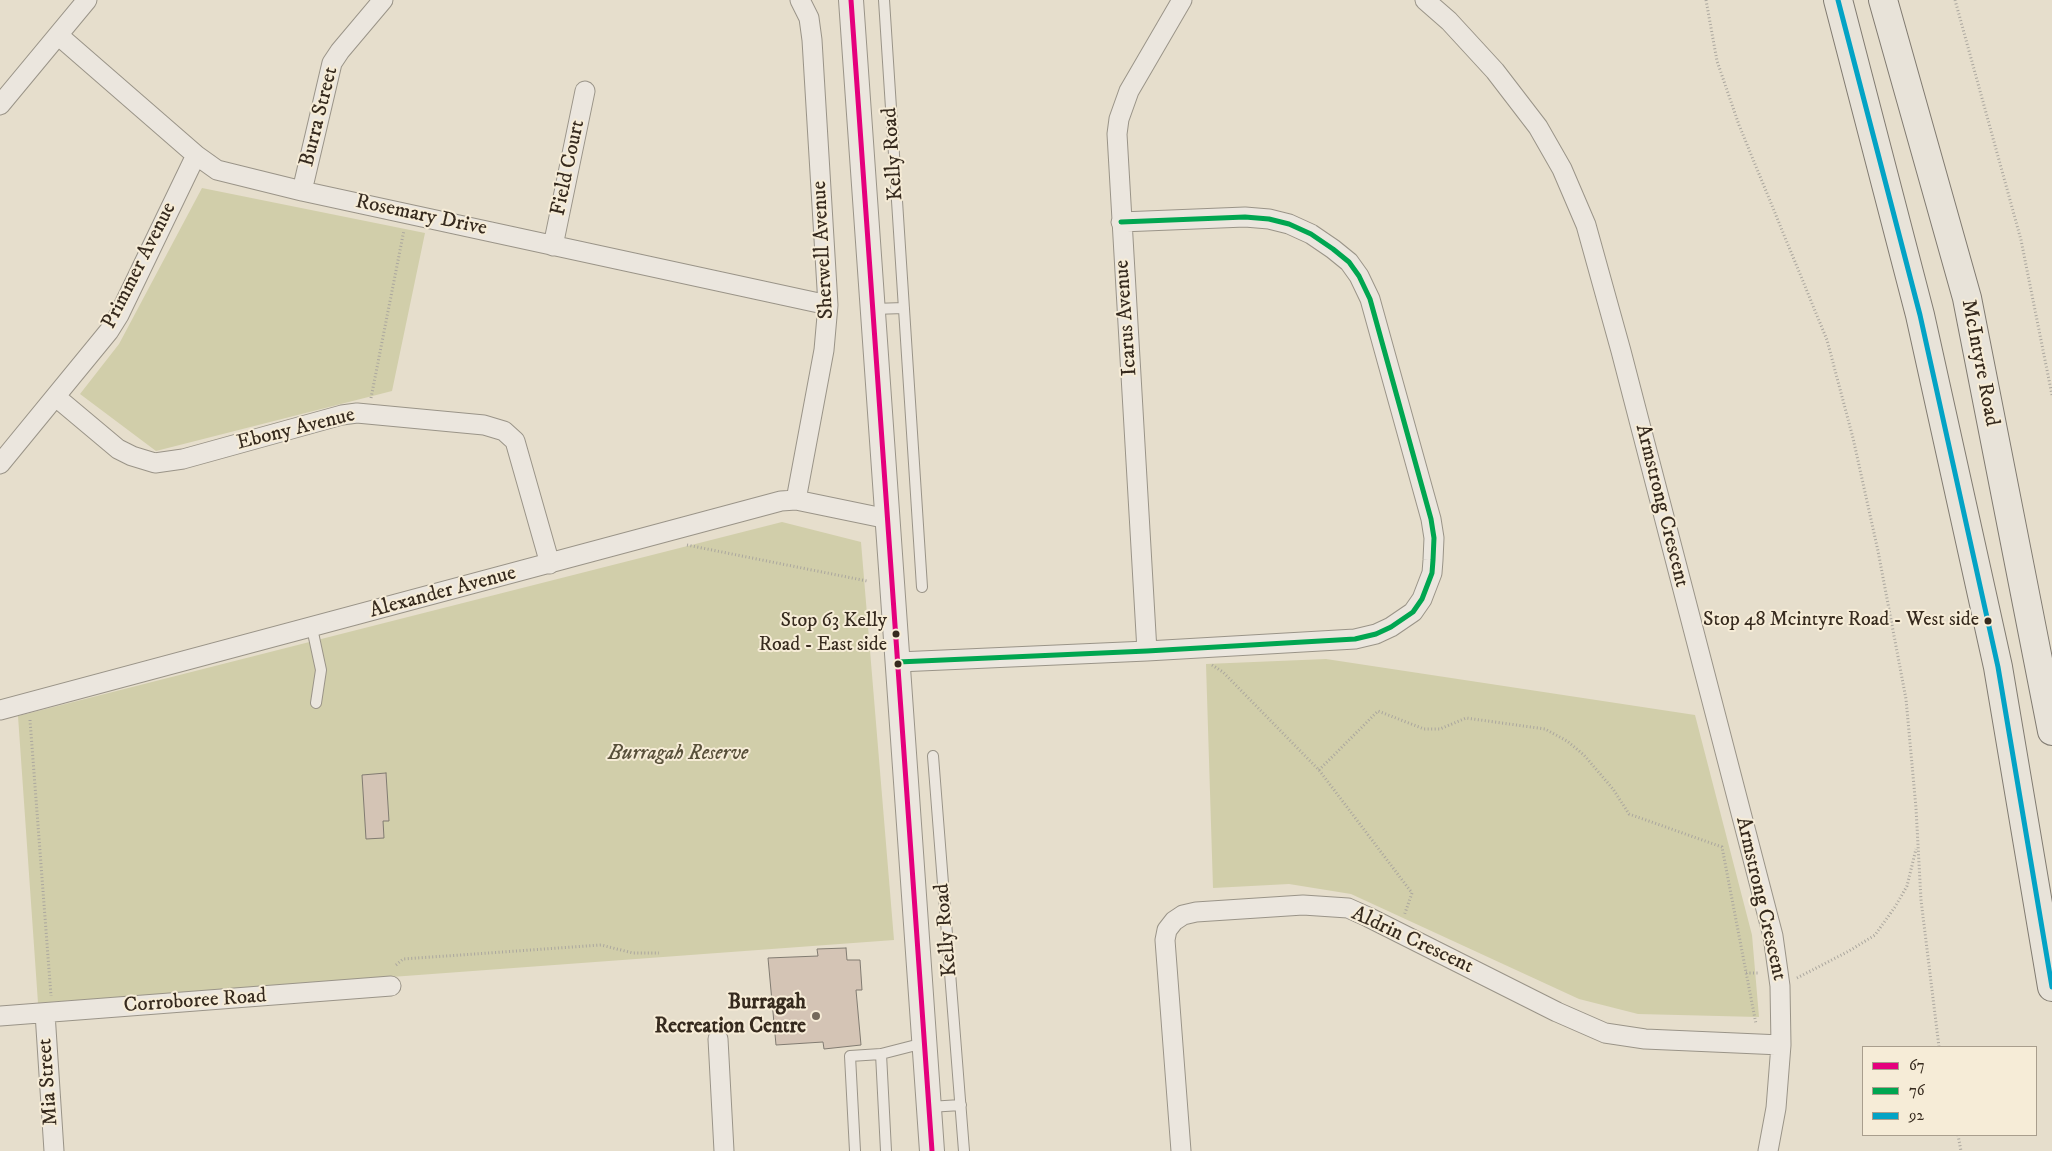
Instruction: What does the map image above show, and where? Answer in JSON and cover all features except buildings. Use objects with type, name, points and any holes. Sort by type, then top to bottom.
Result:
[{"type":"main road","points":[[1838,0],[1920,315],[1998,667],[2052,987]]},
{"type":"main road","name":"McIntyre Road","points":[[1883,0],[1967,298],[2052,731]]},
{"type":"street","points":[[0,105],[87,0]]},
{"type":"street","name":"Burra Street","points":[[302,191],[332,63],[383,0]]},
{"type":"street","name":"Sherwell Avenue","points":[[796,500],[826,341],[828,305],[812,40],[809,18],[800,0]]},
{"type":"street","name":"Kelly Road","points":[[850,0],[932,1151]]},
{"type":"street","name":"Icarus Avenue","points":[[1147,651],[1117,149],[1119,119],[1132,84],[1182,0]]},
{"type":"street","name":"Armstrong Crescent","points":[[1425,0],[1448,21],[1495,71],[1538,127],[1562,170],[1586,225],[1621,351],[1773,936],[1780,986],[1781,1045],[1776,1108],[1768,1151]]},
{"type":"street","name":"Rosemary Drive","points":[[58,35],[196,155],[217,170],[302,191],[828,305]]},
{"type":"street","name":"Field Court","points":[[553,246],[585,91]]},
{"type":"street","name":"Primmer Avenue","points":[[0,464],[56,397],[119,315],[196,155]]},
{"type":"street","points":[[898,662],[1147,651],[1355,639],[1376,634],[1391,627],[1413,612],[1422,599],[1434,560],[1434,538],[1431,519],[1370,299],[1365,287],[1349,262],[1311,234],[1288,224],[1269,219],[1245,217],[1121,222]]},
{"type":"street","name":"Ebony Avenue","points":[[56,397],[118,449],[142,460],[155,463],[183,460],[342,415],[368,413],[484,425],[504,431],[515,441],[550,564]]},
{"type":"street","name":"Alexander Avenue","points":[[0,710],[650,538],[782,501],[796,500],[888,519]]},
{"type":"street","name":"Aldrin Crescent","points":[[1180,1151],[1165,940],[1167,930],[1174,921],[1183,915],[1196,912],[1268,907],[1329,906],[1348,908],[1557,1012],[1605,1033],[1645,1038],[1781,1045]]},
{"type":"street","name":"Corroboree Road","points":[[0,1016],[391,986]]},
{"type":"street","name":"Mia Street","points":[[49,1013],[54,1151]]},
{"type":"street","points":[[718,1039],[724,1151]]},
{"type":"lane","name":"Kelly Road","points":[[884,0],[922,587]]},
{"type":"lane","points":[[872,309],[904,308]]},
{"type":"lane","points":[[312,628],[321,670],[316,704]]},
{"type":"lane","name":"Kelly Road","points":[[933,756],[964,1151]]},
{"type":"lane","points":[[855,1151],[850,1056],[881,1054],[925,1042]]},
{"type":"lane","points":[[881,1054],[886,1151]]},
{"type":"lane","points":[[929,1107],[961,1105]]},
{"type":"path","points":[[1706,0],[1717,61],[1739,125],[1827,340],[1853,438],[1878,551],[1906,699],[1921,900],[1940,1046]]},
{"type":"path","points":[[1955,0],[2021,240],[2052,395]]},
{"type":"path","points":[[368,413],[407,213]]},
{"type":"path","points":[[650,538],[867,581]]},
{"type":"path","points":[[1190,648],[1199,658],[1223,672],[1319,770],[1412,893],[1399,932]]},
{"type":"path","points":[[29,702],[49,1013]]},
{"type":"path","points":[[1319,770],[1378,711],[1424,730],[1440,729],[1466,718],[1545,730],[1567,741],[1584,756],[1613,789],[1629,814],[1722,847],[1756,1024]]},
{"type":"path","points":[[1780,986],[1850,951],[1874,935],[1907,886],[1918,841]]},
{"type":"path","points":[[396,965],[403,959],[600,944],[633,953],[659,953]]},
{"type":"path","points":[[1746,973],[1765,973]]},
{"type":"path","points":[[1958,1136],[1961,1151]]},
{"type":"green space","points":[[202,188],[425,233],[392,391],[156,451],[80,394],[119,344]]},
{"type":"green space","name":"Burragah Reserve","points":[[782,522],[861,542],[894,940],[38,1003],[18,716]]},
{"type":"green space","points":[[1326,659],[1695,715],[1752,935],[1759,1017],[1638,1014],[1579,999],[1351,894],[1289,884],[1213,888],[1206,664]]},
{"type":"transit line","name":"67","points":[[851,0],[932,1151]]},
{"type":"transit line","name":"92","points":[[1838,0],[1920,315],[1998,667],[2052,987]]},
{"type":"transit line","name":"76","points":[[898,662],[1147,651],[1355,639],[1376,634],[1391,627],[1413,612],[1422,599],[1432,573],[1434,538],[1431,519],[1370,299],[1359,276],[1349,262],[1311,234],[1289,224],[1269,219],[1245,217],[1121,222]]},
{"type":"place","name":"Stop 48 Mcintyre Road - West side","points":[[1988,621]]},
{"type":"place","name":"Stop 63 Kelly Road - East side","points":[[896,634]]},
{"type":"place","name":"Burragah Recreation Centre","points":[[816,1016]]}]
